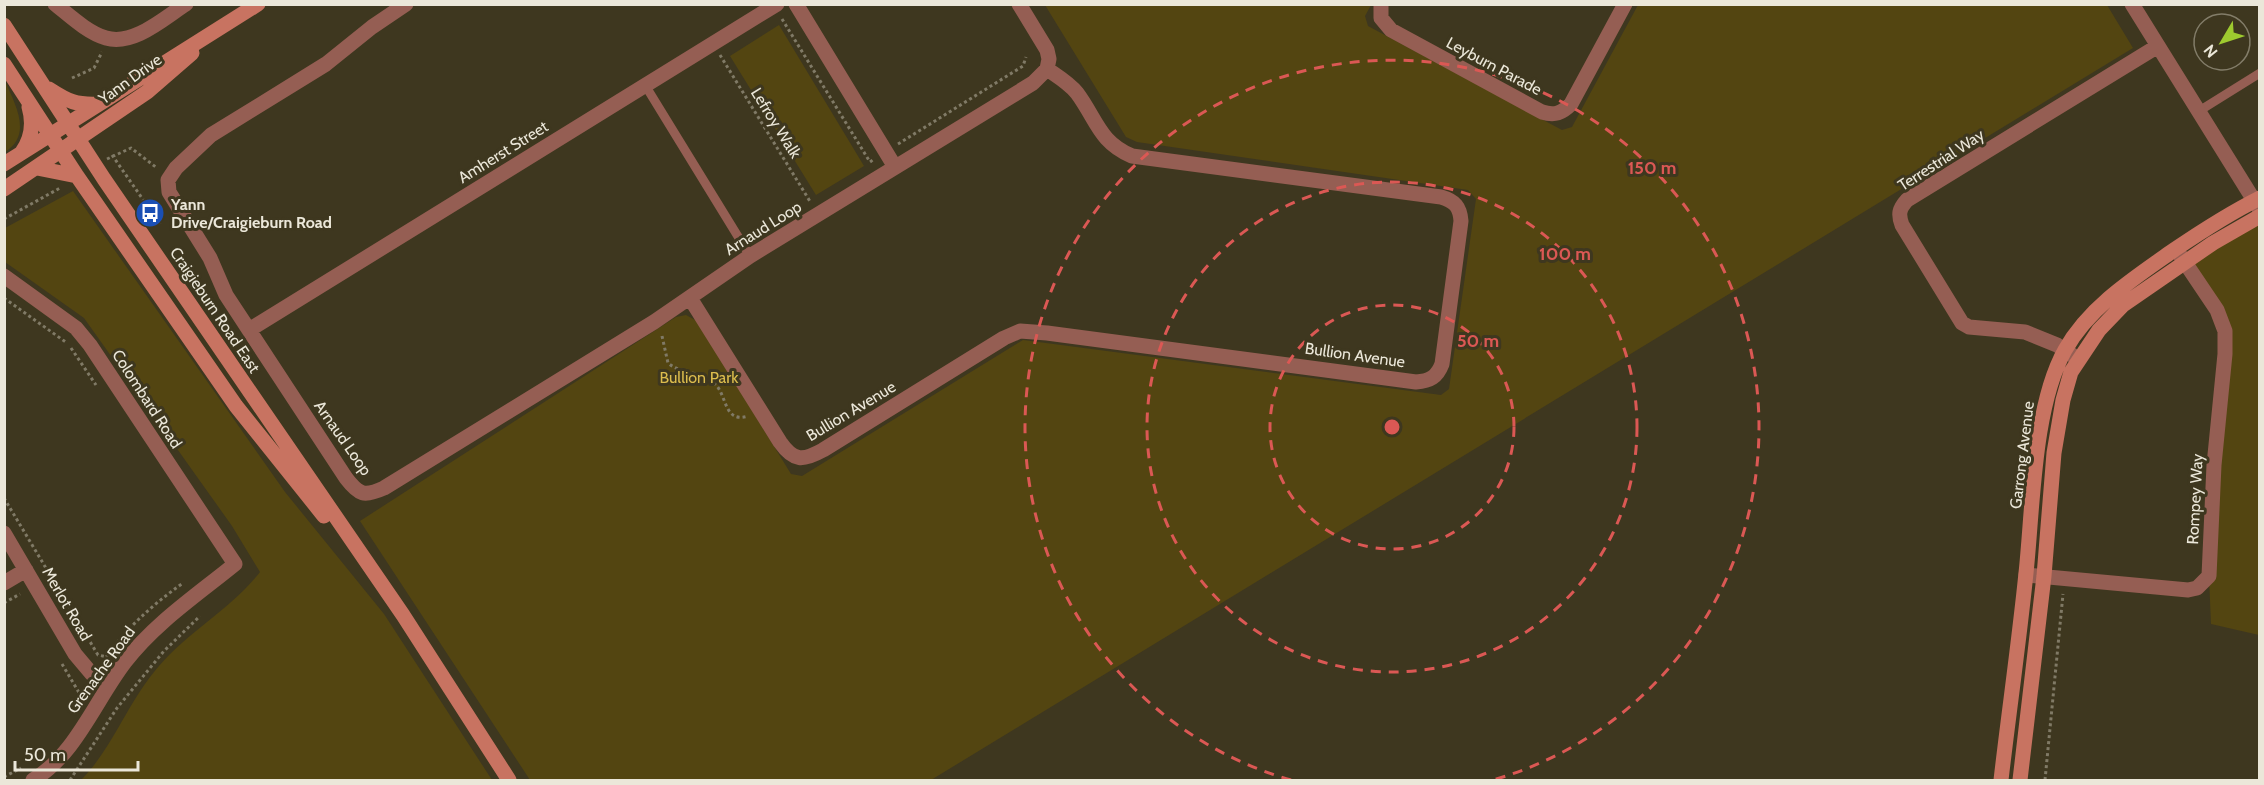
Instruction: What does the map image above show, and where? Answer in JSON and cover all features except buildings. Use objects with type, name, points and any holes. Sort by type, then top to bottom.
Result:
[{"type":"main road","name":"Yann Drive","points":[[4,164],[69,124],[104,111],[161,81],[216,30],[258,4]]},
{"type":"main road","name":"Craigieburn Road East","points":[[4,25],[78,139],[400,612],[509,780]]},
{"type":"main road","name":"Craigieburn Road East","points":[[4,64],[77,177],[236,406],[400,612]]},
{"type":"main road","points":[[44,86],[72,103],[104,111],[92,146],[95,164]]},
{"type":"main road","points":[[21,155],[31,137],[32,118],[26,97]]},
{"type":"main road","name":"Yann Drive","points":[[4,189],[78,139],[104,111]]},
{"type":"main road","points":[[37,168],[77,177]]},
{"type":"main road","name":"Garrong Avenue","points":[[2001,780],[2043,419],[2049,390],[2064,351],[2103,304],[2141,273],[2234,211],[2258,203]]},
{"type":"main road","name":"Garrong Avenue","points":[[2020,780],[2044,576],[2054,453],[2068,381],[2078,359],[2110,317],[2213,243],[2259,216]]},
{"type":"street","points":[[55,4],[94,33],[106,38],[118,39],[134,36],[186,4]]},
{"type":"street","points":[[170,175],[211,135],[327,64],[372,27],[406,4]]},
{"type":"street","points":[[796,4],[895,167]]},
{"type":"street","points":[[1019,4],[1047,50],[1049,59],[1047,69]]},
{"type":"street","name":"Leyburn Parade","points":[[1380,4],[1381,18],[1391,30],[1542,112],[1558,114],[1571,104],[1625,4]]},
{"type":"street","points":[[2132,4],[2258,203]]},
{"type":"street","name":"Amherst Street","points":[[249,330],[775,5]]},
{"type":"street","name":"Terrestrial Way","points":[[2078,359],[2057,345],[2025,332],[1970,327],[1962,323],[1902,225],[1899,216],[1900,207],[1907,200],[2158,46]]},
{"type":"street","name":"Arnaud Loop","points":[[170,175],[169,192],[210,258],[219,281],[249,330],[354,489],[362,494],[370,495],[654,322],[750,256],[1034,82],[1047,69]]},
{"type":"street","name":"Bullion Avenue","points":[[690,298],[786,450],[793,456],[801,458],[810,457],[1013,333],[1029,331],[1416,381],[1426,381],[1439,373],[1461,221],[1457,206],[1451,200],[1430,195],[1132,156],[1108,142],[1076,92],[1047,69]]},
{"type":"street","name":"Rompey Way","points":[[2026,575],[2188,590],[2197,588],[2209,576],[2214,465],[2225,354],[2225,331],[2217,310],[2176,249]]},
{"type":"street","name":"Colombard Road","points":[[4,276],[76,328],[90,345],[234,564]]},
{"type":"street","name":"Merlot Road","points":[[4,533],[75,654],[92,673],[108,685]]},
{"type":"street","name":"Grenache Road","points":[[33,780],[43,774],[65,753],[108,685],[148,634],[234,564]]},
{"type":"street","points":[[4,583],[26,570]]},
{"type":"lane","points":[[2199,111],[2259,73]]},
{"type":"lane","points":[[645,85],[750,256]]},
{"type":"path","points":[[775,5],[870,162],[1023,66],[1026,57]]},
{"type":"path","points":[[72,78],[97,65],[106,38]]},
{"type":"path","name":"Lefroy Walk","points":[[713,44],[818,215]]},
{"type":"path","points":[[95,164],[131,148],[170,175]]},
{"type":"path","points":[[112,155],[160,224]]},
{"type":"path","points":[[4,219],[77,177]]},
{"type":"path","points":[[4,298],[67,343],[101,392]]},
{"type":"path","points":[[654,322],[663,338],[668,363],[679,370],[700,373],[715,383],[720,390],[726,409],[740,418],[747,417],[760,409]]},
{"type":"path","points":[[4,498],[98,655],[107,657]]},
{"type":"path","points":[[2045,780],[2064,578]]},
{"type":"path","points":[[4,603],[20,594]]},
{"type":"path","points":[[70,780],[117,708],[164,651],[200,616]]},
{"type":"green space","name":"Bullion Park","points":[[1045,5],[1371,5],[1365,16],[1368,26],[1562,130],[1572,127],[1638,5],[2107,5],[2133,48],[931,780],[530,780],[360,521],[676,317],[686,315],[697,321],[791,474],[802,476],[1023,340],[1441,395],[1449,389],[1476,199],[1468,190],[1137,142],[1126,137]]},
{"type":"green space","points":[[779,25],[864,166],[816,195],[730,56]]},
{"type":"green space","points":[[5,81],[17,109],[20,128],[13,145],[5,152]]},
{"type":"green space","points":[[73,191],[285,492],[384,614],[492,780],[81,780],[102,754],[138,694],[159,666],[237,597],[260,572],[232,526],[84,318],[5,262],[5,228]]},
{"type":"green space","points":[[2259,216],[2259,635],[2211,624],[2209,576],[2225,331],[2185,262]]},
{"type":"place","name":"Yann Drive/Craigieburn Road","points":[[150,213]]}]
